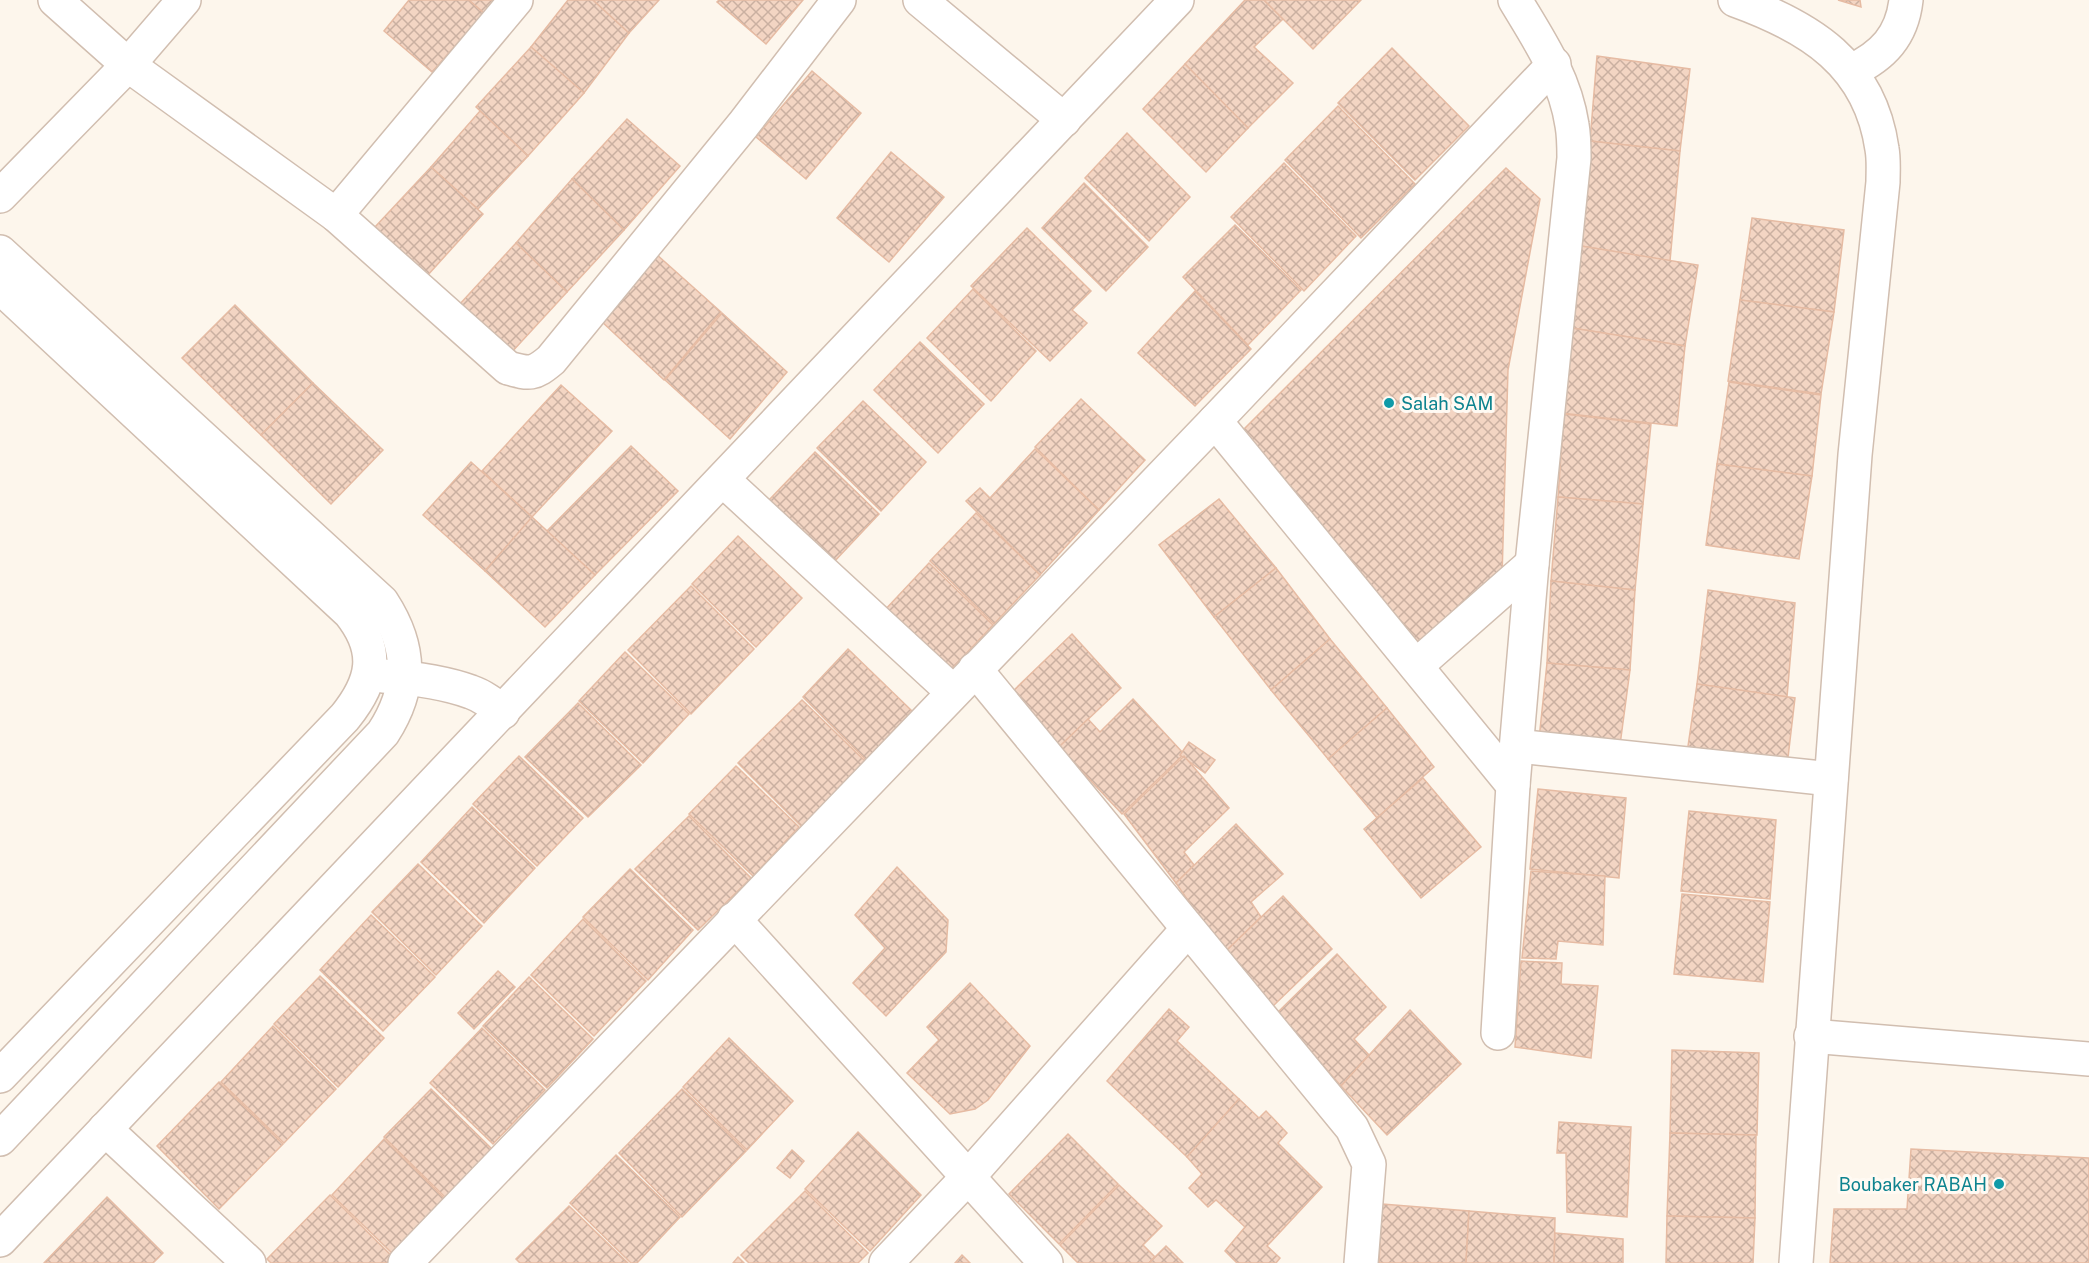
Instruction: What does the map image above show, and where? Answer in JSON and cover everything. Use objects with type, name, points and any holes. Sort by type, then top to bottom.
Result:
[{"type":"street","points":[[55,0],[128,65],[336,215],[508,368],[526,373],[539,370],[551,360],[669,217],[840,0]]},
{"type":"street","points":[[0,196],[128,65],[184,0]]},
{"type":"street","points":[[336,215],[516,0]]},
{"type":"street","points":[[920,0],[1064,120]]},
{"type":"street","points":[[0,1240],[1177,0]]},
{"type":"street","points":[[1498,1033],[1516,746],[1532,564],[1574,158],[1573,126],[1554,64],[1515,0]]},
{"type":"street","points":[[1735,0],[1790,24],[1823,44],[1851,71],[1867,96],[1878,123],[1883,152],[1883,182],[1856,455],[1811,1036],[1796,1263]]},
{"type":"street","points":[[1851,71],[1870,62],[1886,49],[1905,13],[1906,0]]},
{"type":"street","points":[[405,1263],[1215,421],[1554,64]]},
{"type":"street","points":[[0,252],[382,602],[401,638],[405,658],[405,678],[401,698],[393,717],[382,733],[0,1139]]},
{"type":"street","points":[[0,287],[350,613],[361,626],[370,658],[369,674],[364,690],[345,717],[0,1076]]},
{"type":"street","points":[[1215,421],[1513,785]]},
{"type":"street","points":[[723,480],[964,680],[1188,929],[1352,1128],[1369,1164],[1360,1263]]},
{"type":"street","points":[[1416,666],[1532,564]]},
{"type":"street","points":[[369,674],[405,678],[471,692],[488,700],[503,711]]},
{"type":"street","points":[[1516,746],[1831,779]]},
{"type":"street","points":[[735,919],[1046,1263]]},
{"type":"street","points":[[886,1263],[969,1176],[1188,929]]},
{"type":"street","points":[[1811,1036],[2089,1059]]},
{"type":"street","points":[[105,1129],[249,1263]]},
{"type":"building","points":[[409,0],[469,0],[484,13],[432,72],[384,31]]},
{"type":"building","points":[[469,0],[495,0],[484,13]]},
{"type":"building","points":[[568,0],[593,0],[629,33],[584,93],[531,47]]},
{"type":"building","points":[[593,0],[659,0],[629,33]]},
{"type":"building","points":[[719,0],[803,0],[766,44],[717,2]]},
{"type":"building","points":[[1245,0],[1264,0],[1283,19],[1254,47],[1293,83],[1248,128],[1185,64]]},
{"type":"building","points":[[1264,0],[1361,0],[1313,49]]},
{"type":"building","points":[[1838,0],[1860,0],[1861,7]]},
{"type":"building","points":[[531,47],[584,93],[528,156],[476,107]]},
{"type":"building","points":[[1392,48],[1469,126],[1415,180],[1338,103]]},
{"type":"building","points":[[1597,56],[1690,69],[1680,151],[1590,141]]},
{"type":"building","points":[[1185,64],[1248,128],[1206,172],[1143,109]]},
{"type":"building","points":[[812,71],[861,113],[806,179],[756,137]]},
{"type":"building","points":[[1338,106],[1415,184],[1361,238],[1285,160]]},
{"type":"building","points":[[480,111],[528,156],[478,209],[431,167]]},
{"type":"building","points":[[627,119],[680,166],[624,230],[572,179]]},
{"type":"building","points":[[1127,133],[1190,197],[1149,241],[1085,178]]},
{"type":"building","points":[[1590,141],[1680,151],[1670,261],[1581,246]]},
{"type":"building","points":[[891,152],[944,197],[889,262],[837,218]]},
{"type":"building","points":[[1284,163],[1356,236],[1304,291],[1231,217]]},
{"type":"building","points":[[431,167],[483,214],[427,276],[375,227]]},
{"type":"building","name":"Salah SAM","points":[[1506,168],[1540,199],[1508,370],[1502,577],[1417,653],[1237,436]]},
{"type":"building","points":[[572,179],[624,230],[567,292],[516,243]]},
{"type":"building","points":[[1084,183],[1148,247],[1106,291],[1042,228]]},
{"type":"building","points":[[1752,218],[1844,230],[1834,312],[1740,300]]},
{"type":"building","points":[[1235,225],[1301,290],[1248,345],[1183,277]]},
{"type":"building","points":[[1027,228],[1091,291],[1072,310],[1087,323],[1050,361],[971,286]]},
{"type":"building","points":[[516,243],[567,292],[511,353],[459,305]]},
{"type":"building","points":[[1581,246],[1698,265],[1685,346],[1572,328]]},
{"type":"building","points":[[656,254],[721,312],[664,380],[600,320]]},
{"type":"building","points":[[973,289],[1036,351],[991,401],[927,338]]},
{"type":"building","points":[[1195,291],[1251,349],[1195,406],[1138,353]]},
{"type":"building","points":[[1740,300],[1834,312],[1821,394],[1728,381]]},
{"type":"building","points":[[235,305],[313,383],[261,435],[182,358]]},
{"type":"building","points":[[722,313],[787,372],[730,439],[665,380]]},
{"type":"building","points":[[1572,328],[1685,346],[1677,426],[1561,413]]},
{"type":"building","points":[[920,342],[984,404],[938,453],[874,390]]},
{"type":"building","points":[[1729,382],[1821,395],[1812,476],[1717,464]]},
{"type":"building","points":[[313,383],[383,450],[331,504],[261,435]]},
{"type":"building","points":[[561,385],[612,431],[532,517],[482,471]]},
{"type":"building","points":[[1081,399],[1145,460],[1099,510],[1035,447]]},
{"type":"building","points":[[863,401],[926,462],[881,511],[817,448]]},
{"type":"building","points":[[1564,414],[1651,424],[1643,504],[1558,497]]},
{"type":"building","points":[[631,446],[678,491],[595,575],[547,531]]},
{"type":"building","points":[[1035,449],[1099,510],[1040,575],[966,501],[980,488],[990,498]]},
{"type":"building","points":[[815,452],[879,514],[833,563],[769,500]]},
{"type":"building","points":[[471,462],[532,517],[485,571],[423,515]]},
{"type":"building","points":[[1717,464],[1812,476],[1799,559],[1706,545]]},
{"type":"building","points":[[1558,497],[1643,504],[1635,590],[1551,581]]},
{"type":"building","points":[[1219,499],[1276,568],[1214,617],[1159,545]]},
{"type":"building","points":[[976,513],[1040,575],[994,624],[930,561]]},
{"type":"building","points":[[532,517],[595,575],[545,627],[485,571]]},
{"type":"building","points":[[738,536],[802,598],[756,647],[692,584]]},
{"type":"building","points":[[929,563],[993,625],[947,674],[883,612]]},
{"type":"building","points":[[1276,568],[1330,639],[1271,690],[1214,617]]},
{"type":"building","points":[[1551,581],[1635,590],[1630,670],[1547,663]]},
{"type":"building","points":[[691,586],[754,649],[691,714],[628,650]]},
{"type":"building","points":[[1708,590],[1795,603],[1787,697],[1697,684]]},
{"type":"building","points":[[1072,634],[1121,688],[1059,747],[1012,692]]},
{"type":"building","points":[[1330,639],[1387,708],[1328,759],[1271,690]]},
{"type":"building","points":[[848,649],[912,711],[866,760],[803,697]]},
{"type":"building","points":[[625,652],[689,714],[643,763],[579,701]]},
{"type":"building","points":[[1547,663],[1630,670],[1620,745],[1539,739]]},
{"type":"building","points":[[1697,684],[1795,698],[1787,766],[1687,753]]},
{"type":"building","points":[[1133,699],[1184,754],[1122,814],[1059,747],[1088,719],[1100,732]]},
{"type":"building","points":[[802,700],[865,761],[802,827],[738,763]]},
{"type":"building","points":[[578,703],[641,765],[588,817],[525,757]]},
{"type":"building","points":[[1387,708],[1434,767],[1377,818],[1328,759]]},
{"type":"building","points":[[1189,742],[1215,760],[1205,773],[1180,755]]},
{"type":"building","points":[[519,756],[583,818],[537,866],[473,804]]},
{"type":"building","points":[[1184,756],[1229,808],[1184,852],[1194,865],[1176,883],[1124,814]]},
{"type":"building","points":[[736,766],[799,827],[753,876],[689,814]]},
{"type":"building","points":[[1423,778],[1481,847],[1421,898],[1364,829]]},
{"type":"building","points":[[1538,789],[1626,798],[1619,878],[1530,869]]},
{"type":"building","points":[[472,807],[535,868],[484,923],[421,862]]},
{"type":"building","points":[[1689,811],[1776,820],[1770,899],[1681,891]]},
{"type":"building","points":[[689,816],[751,878],[698,930],[635,869]]},
{"type":"building","points":[[1236,824],[1283,874],[1251,902],[1261,917],[1224,953],[1176,883]]},
{"type":"building","points":[[418,864],[482,926],[436,975],[372,912]]},
{"type":"building","points":[[897,867],[948,920],[946,952],[886,1016],[853,983],[885,948],[855,915]]},
{"type":"building","points":[[630,869],[693,930],[648,980],[583,917]]},
{"type":"building","points":[[1531,871],[1605,876],[1603,945],[1558,941],[1556,959],[1522,958]]},
{"type":"building","points":[[1682,894],[1770,902],[1763,982],[1674,974]]},
{"type":"building","points":[[1283,896],[1332,949],[1271,1008],[1224,953]]},
{"type":"building","points":[[371,915],[435,977],[383,1031],[320,970]]},
{"type":"building","points":[[583,919],[646,981],[594,1036],[531,975]]},
{"type":"building","points":[[1337,954],[1386,1007],[1354,1039],[1369,1055],[1341,1086],[1277,1013]]},
{"type":"building","points":[[1521,961],[1562,963],[1561,984],[1598,986],[1591,1058],[1515,1047]]},
{"type":"building","points":[[498,971],[515,987],[474,1029],[458,1013]]},
{"type":"building","points":[[320,976],[384,1038],[338,1087],[274,1024]]},
{"type":"building","points":[[529,977],[593,1039],[547,1088],[483,1026]]},
{"type":"building","points":[[970,983],[1030,1046],[988,1100],[975,1109],[950,1114],[907,1073],[939,1040],[927,1027]]},
{"type":"building","points":[[1169,1009],[1189,1027],[1177,1041],[1239,1099],[1187,1157],[1107,1081]]},
{"type":"building","points":[[1410,1010],[1461,1064],[1387,1135],[1341,1086]]},
{"type":"building","points":[[273,1026],[336,1089],[284,1143],[221,1082]]},
{"type":"building","points":[[482,1028],[545,1090],[493,1144],[430,1083]]},
{"type":"building","points":[[729,1038],[793,1101],[747,1150],[683,1087]]},
{"type":"building","points":[[1672,1050],[1759,1053],[1757,1135],[1670,1133]]},
{"type":"building","points":[[219,1082],[283,1144],[219,1209],[157,1146]]},
{"type":"building","points":[[431,1089],[494,1151],[448,1200],[384,1137]]},
{"type":"building","points":[[682,1089],[746,1151],[682,1217],[619,1153]]},
{"type":"building","points":[[1239,1099],[1259,1118],[1266,1111],[1287,1133],[1278,1143],[1322,1187],[1267,1246],[1280,1258],[1276,1263],[1237,1263],[1225,1251],[1245,1227],[1216,1200],[1208,1207],[1189,1188],[1202,1174],[1187,1157]]},
{"type":"building","points":[[1559,1122],[1631,1127],[1627,1217],[1567,1212],[1566,1153],[1557,1153]]},
{"type":"building","points":[[858,1132],[921,1195],[870,1251],[805,1189]]},
{"type":"building","points":[[1670,1133],[1756,1135],[1755,1218],[1667,1216]]},
{"type":"building","points":[[1068,1134],[1118,1184],[1059,1244],[1009,1194]]},
{"type":"building","points":[[384,1139],[447,1201],[395,1256],[332,1195]]},
{"type":"building","name":"Boubaker RABAH","points":[[1911,1149],[2089,1158],[2089,1263],[1830,1263],[1834,1209],[1907,1209]]},
{"type":"building","points":[[792,1150],[804,1161],[790,1178],[777,1168]]},
{"type":"building","points":[[616,1155],[680,1217],[637,1263],[631,1263],[570,1203]]},
{"type":"building","points":[[1119,1185],[1162,1226],[1143,1245],[1155,1257],[1149,1263],[1078,1263],[1060,1245]]},
{"type":"building","points":[[805,1191],[868,1253],[858,1263],[749,1263],[741,1255]]},
{"type":"building","points":[[330,1195],[393,1257],[387,1263],[271,1263],[267,1259]]},
{"type":"building","points":[[107,1197],[163,1253],[153,1263],[44,1263]]},
{"type":"building","points":[[1382,1204],[1469,1211],[1466,1263],[1379,1263]]},
{"type":"building","points":[[569,1206],[628,1263],[520,1263],[516,1259]]},
{"type":"building","points":[[1469,1211],[1555,1218],[1554,1263],[1466,1263]]},
{"type":"building","points":[[1667,1216],[1755,1218],[1753,1263],[1666,1263]]},
{"type":"building","points":[[1555,1233],[1623,1239],[1623,1263],[1554,1263]]},
{"type":"building","points":[[1166,1246],[1183,1263],[1149,1263]]},
{"type":"building","points":[[962,1255],[970,1263],[955,1263]]},
{"type":"building","points":[[738,1257],[744,1263],[733,1263]]},
{"type":"place","name":"Salah SAM","points":[[1389,403]]},
{"type":"place","name":"Boubaker RABAH","points":[[1999,1184]]}]
